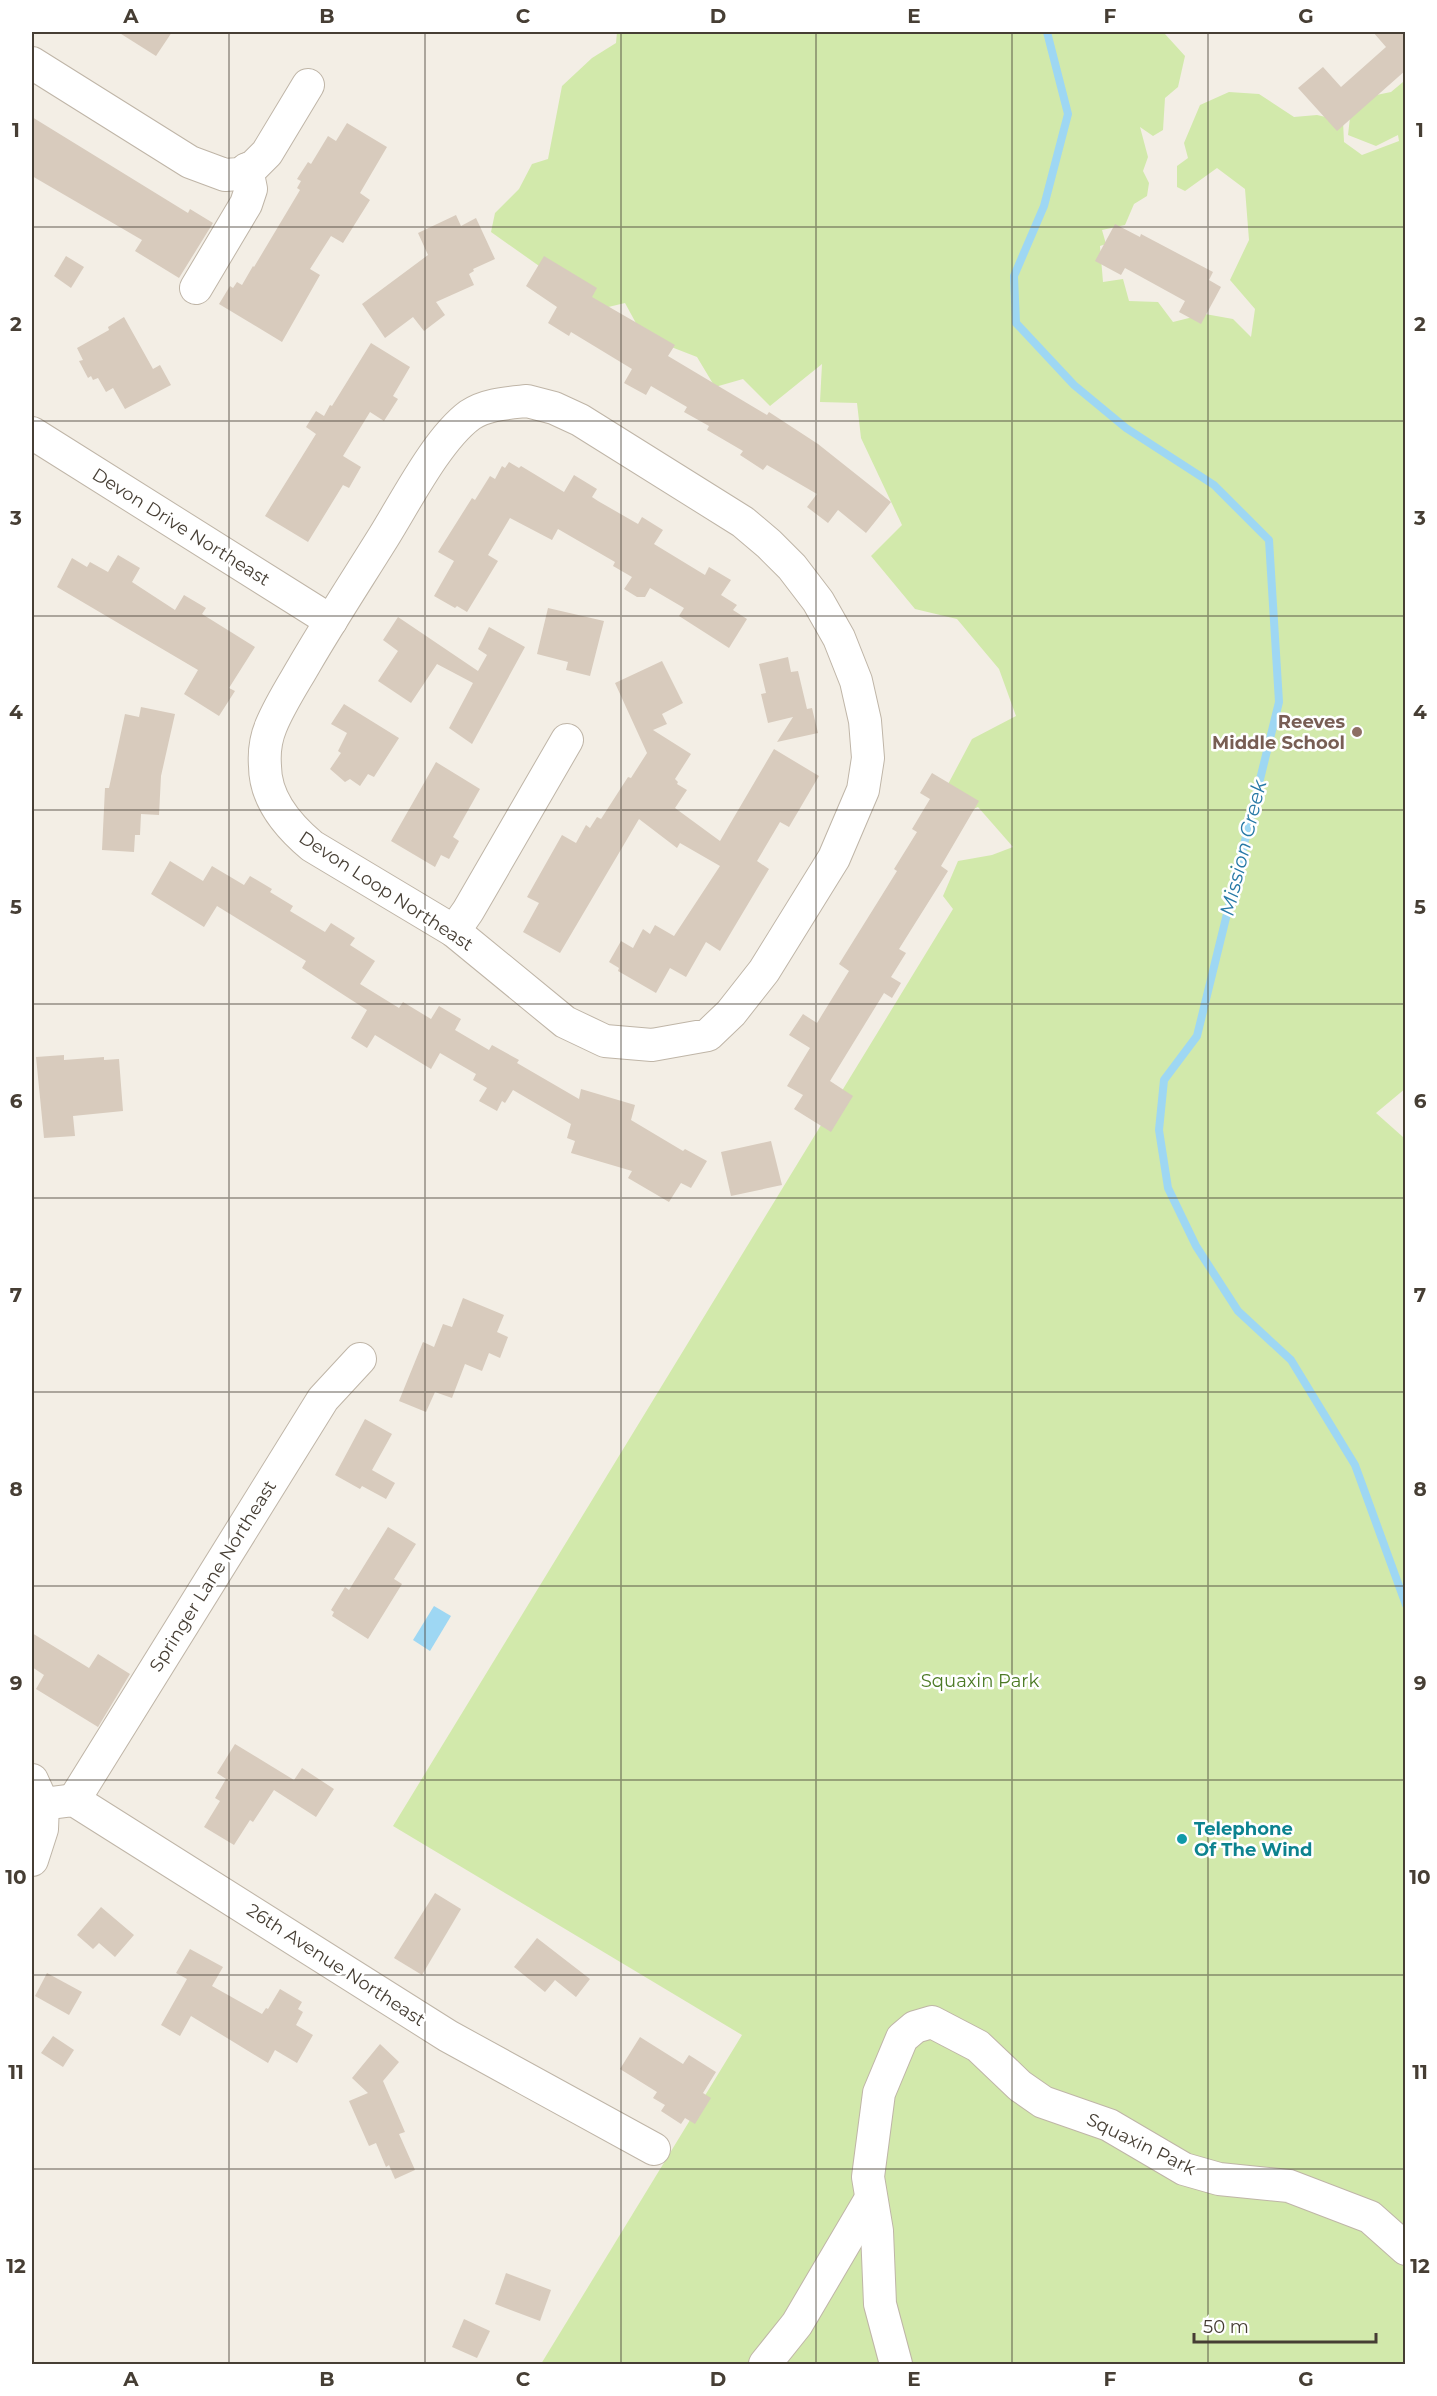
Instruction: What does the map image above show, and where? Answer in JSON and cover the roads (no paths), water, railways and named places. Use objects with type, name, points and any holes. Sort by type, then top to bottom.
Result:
[{"type":"street","points":[[32,63],[190,162],[225,175],[239,174],[247,170],[267,153],[308,85]]},
{"type":"street","points":[[196,288],[246,204],[251,189],[247,170]]},
{"type":"street","name":"Devon Loop Northeast","points":[[527,402],[554,408],[580,420],[743,522],[792,567],[818,601],[839,638],[852,670],[865,721],[868,758],[863,790],[851,823],[834,858],[764,971],[731,1013],[708,1035],[652,1045],[604,1041],[566,1022],[454,931],[312,846],[293,830],[277,809],[264,768],[266,746],[271,727],[331,621],[440,447],[471,414],[503,403],[527,402]]},
{"type":"street","name":"Devon Drive Northeast","points":[[32,434],[331,621]]},
{"type":"street","points":[[454,931],[468,911],[567,740]]},
{"type":"street","name":"Springer Lane Northeast","points":[[74,1800],[323,1399],[360,1359]]},
{"type":"street","points":[[32,1860],[42,1829],[37,1792],[74,1800]]},
{"type":"street","name":"26th Avenue Northeast","points":[[74,1800],[448,2036],[654,2149]]},
{"type":"street","name":"Squaxin Park","points":[[896,2364],[880,2304],[877,2231],[870,2200],[868,2177],[879,2093],[903,2038],[915,2027],[932,2022],[978,2046],[1020,2086],[1042,2102],[1109,2125],[1184,2169],[1219,2179],[1289,2186],[1370,2217],[1406,2249]]},
{"type":"street","points":[[765,2364],[797,2324],[870,2200]]},
{"type":"water","points":[[434,1606],[451,1616],[430,1651],[413,1640]]},
{"type":"waterway","name":"Mission Creek","points":[[1047,32],[1068,114],[1044,206],[1014,276],[1016,323],[1074,385],[1126,428],[1214,485],[1269,540],[1279,702],[1197,1036],[1164,1080],[1159,1130],[1168,1188],[1196,1246],[1238,1311],[1291,1360],[1355,1465],[1406,1605]]},
{"type":"place","name":"Reeves Middle School","points":[[1357,732]]},
{"type":"place","name":"Telephone Of The Wind","points":[[1182,1839]]}]
